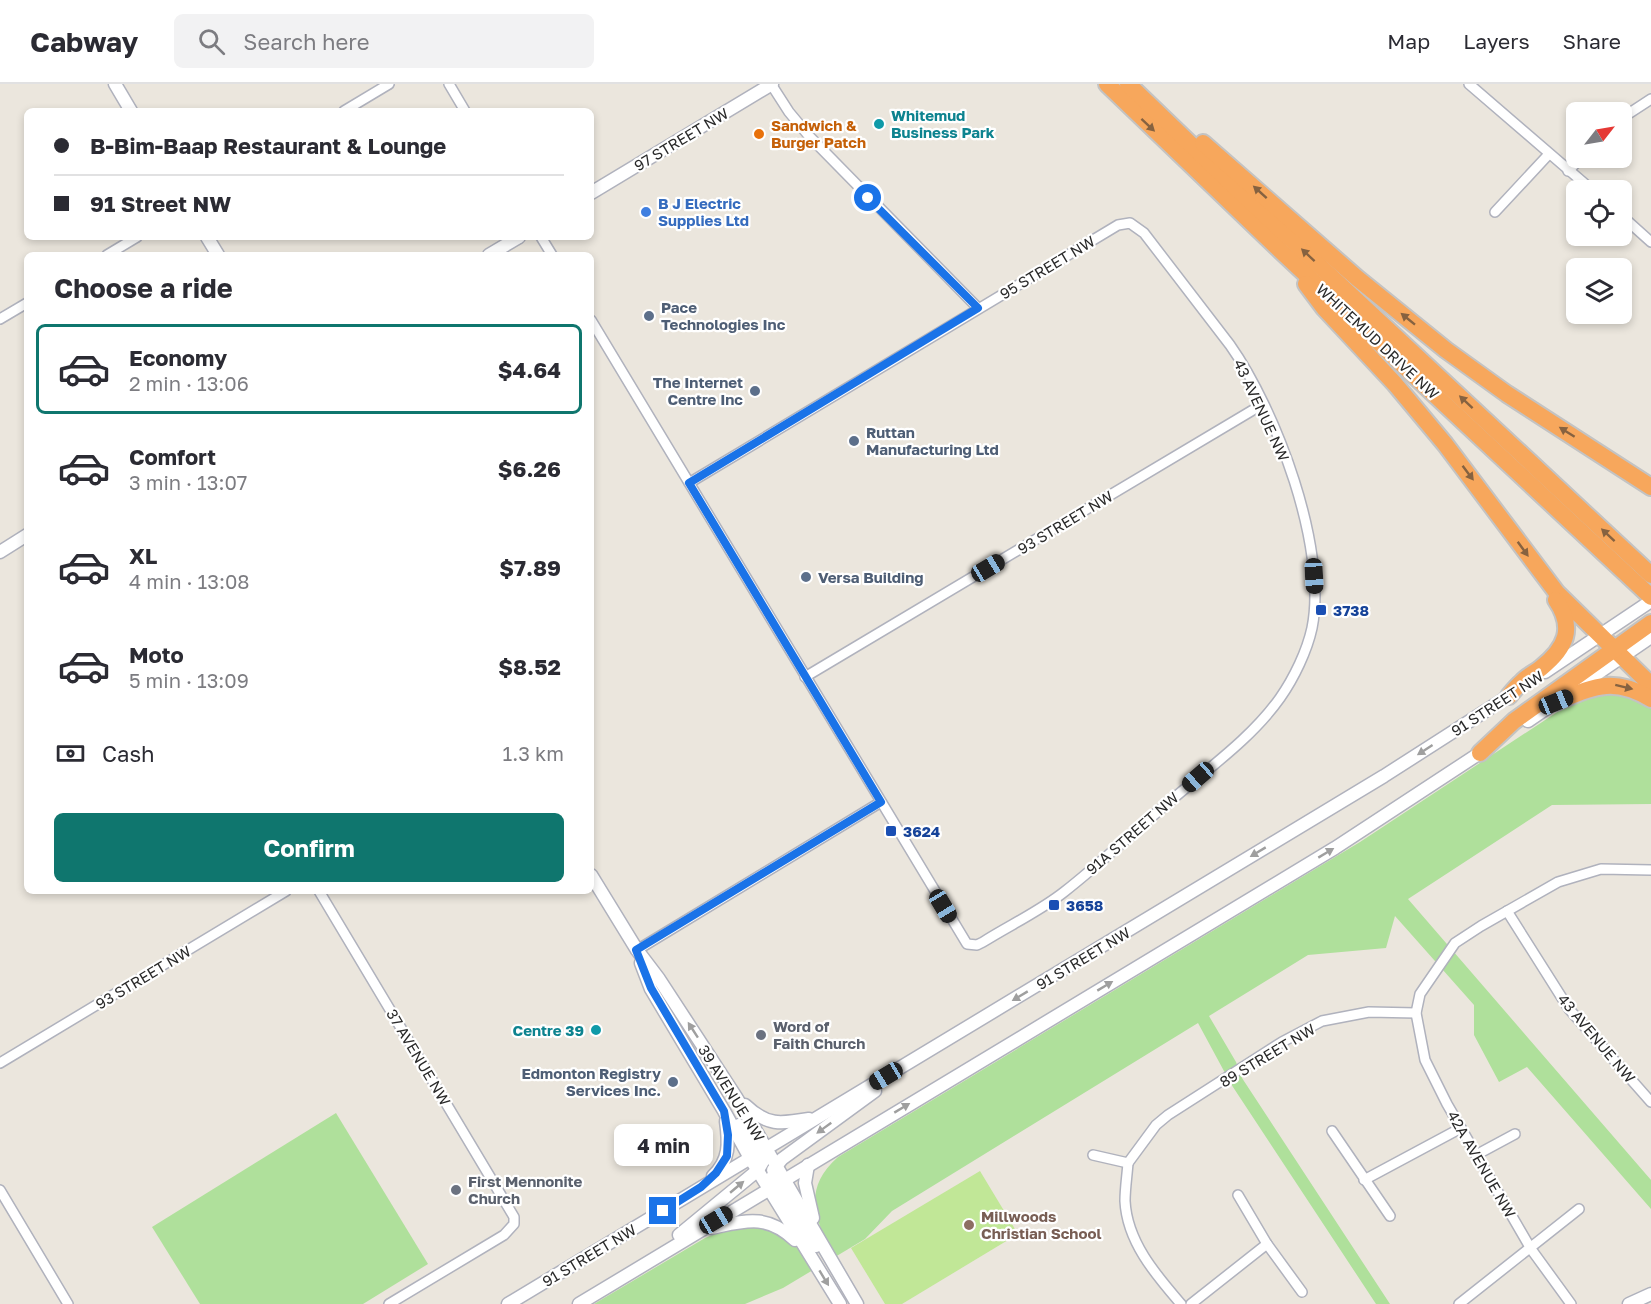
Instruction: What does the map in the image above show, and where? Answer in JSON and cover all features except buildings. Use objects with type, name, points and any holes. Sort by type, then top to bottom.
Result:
[{"type":"highway","name":"WHITEMUD DRIVE NW","points":[[1107,84],[1651,599]]},
{"type":"highway","name":"WHITEMUD DRIVE NW","points":[[1128,84],[1651,575]]},
{"type":"highway","points":[[1165,121],[1205,144],[1349,271],[1446,350],[1507,394],[1651,485]]},
{"type":"highway","points":[[1282,252],[1324,308],[1395,384],[1445,444],[1541,573],[1600,636],[1624,651]]},
{"type":"highway","points":[[1509,696],[1522,681],[1541,668],[1553,656],[1562,645],[1566,634],[1567,622],[1564,614],[1541,573]]},
{"type":"highway","points":[[1651,611],[1643,628],[1614,642],[1651,685]]},
{"type":"highway","points":[[1480,753],[1514,721],[1624,651]]},
{"type":"highway","points":[[1556,702],[1606,684],[1626,687],[1651,699]]},
{"type":"main road","points":[[115,84],[129,108]]},
{"type":"main road","name":"97 STREET NW","points":[[594,191],[771,84]]},
{"type":"main road","points":[[494,252],[514,240]]},
{"type":"main road","points":[[0,552],[24,537]]},
{"type":"main road","name":"91 STREET NW","points":[[508,1304],[701,1187],[760,1159],[816,1118],[1383,776],[1600,636],[1643,628],[1651,599]]},
{"type":"main road","name":"91 STREET NW","points":[[579,1304],[701,1230],[775,1177],[808,1165],[1335,848],[1556,702],[1624,651]]},
{"type":"main road","name":"39 AVENUE NW","points":[[594,880],[636,950],[659,979],[736,1096],[760,1159]]},
{"type":"main road","name":"39 AVENUE NW","points":[[636,950],[651,988],[709,1087],[760,1159]]},
{"type":"main road","points":[[840,1304],[808,1252],[775,1177],[782,1159],[940,1045]]},
{"type":"main road","points":[[709,1087],[819,1236],[857,1304]]},
{"type":"main road","points":[[736,1096],[753,1112],[769,1122],[783,1123],[816,1118]]},
{"type":"main road","points":[[701,1187],[716,1173],[727,1156],[729,1140],[724,1111]]},
{"type":"main road","points":[[760,1159],[775,1177],[814,1244],[842,1277]]},
{"type":"main road","points":[[626,1276],[676,1238],[760,1159]]},
{"type":"main road","points":[[808,1165],[806,1189],[819,1236]]},
{"type":"main road","points":[[701,1230],[741,1221],[761,1221],[786,1232],[808,1252]]},
{"type":"main road","points":[[1629,1304],[1651,1294]]},
{"type":"street","points":[[349,108],[389,84]]},
{"type":"street","points":[[448,84],[463,108]]},
{"type":"street","points":[[771,84],[789,112],[809,136],[978,308]]},
{"type":"street","points":[[1469,84],[1579,180]]},
{"type":"street","points":[[1632,111],[1651,99]]},
{"type":"street","points":[[1495,212],[1549,154]]},
{"type":"street","points":[[1568,171],[1571,168]]},
{"type":"street","name":"95 STREET NW","points":[[689,483],[1118,225],[1130,223]]},
{"type":"street","name":"43 AVENUE NW","points":[[1130,223],[1144,233],[1239,357],[1263,404],[1285,454],[1300,502],[1312,557],[1315,595]]},
{"type":"street","points":[[1632,225],[1651,242]]},
{"type":"street","points":[[111,252],[131,240]]},
{"type":"street","points":[[0,319],[24,305]]},
{"type":"street","points":[[594,325],[881,802],[636,950]]},
{"type":"street","name":"93 STREET NW","points":[[806,677],[1263,404]]},
{"type":"street","name":"91A STREET NW","points":[[881,802],[967,944],[977,945],[1064,892],[1253,730],[1281,697],[1298,666],[1312,628],[1315,595]]},
{"type":"street","points":[[1416,1013],[1420,994],[1455,943],[1507,911],[1558,882],[1601,869],[1651,870]]},
{"type":"street","name":"93 STREET NW","points":[[0,1063],[281,894]]},
{"type":"street","name":"37 AVENUE NW","points":[[321,894],[512,1212],[514,1224],[504,1234],[389,1304]]},
{"type":"street","name":"43 AVENUE NW","points":[[1507,911],[1569,1009],[1651,1102]]},
{"type":"street","name":"89 STREET NW","points":[[1128,1163],[1156,1125],[1168,1115],[1282,1042],[1322,1021],[1369,1012],[1416,1013]]},
{"type":"street","name":"42A AVENUE NW","points":[[1416,1013],[1425,1060],[1461,1128],[1531,1249],[1571,1304]]},
{"type":"street","points":[[1364,1180],[1461,1128]]},
{"type":"street","points":[[1332,1131],[1390,1216]]},
{"type":"street","points":[[1476,1155],[1515,1134]]},
{"type":"street","points":[[1093,1155],[1128,1163],[1125,1202],[1132,1232],[1150,1267],[1181,1304]]},
{"type":"street","points":[[0,1190],[68,1304]]},
{"type":"street","points":[[1238,1196],[1267,1244],[1302,1292]]},
{"type":"street","points":[[1459,1304],[1579,1209]]},
{"type":"street","points":[[1191,1304],[1267,1244]]},
{"type":"green space","points":[[1608,688],[1651,704],[1651,804],[1552,805],[1408,899],[1651,1180],[1651,1209],[1527,1067],[1499,1082],[1474,1035],[1474,1005],[1395,916],[1386,948],[1308,955],[1209,1016],[1236,1062],[1242,1078],[1390,1304],[1376,1304],[1231,1084],[1198,1023],[892,1211],[865,1239],[835,1257],[817,1218],[815,1205],[819,1181],[838,1157],[1360,842],[1583,695]]},
{"type":"green space","points":[[336,1113],[428,1264],[363,1304],[200,1304],[152,1227]]},
{"type":"green space","points":[[980,1171],[1018,1234],[902,1304],[885,1304],[851,1248]]},
{"type":"green space","points":[[734,1226],[764,1226],[779,1232],[798,1249],[813,1270],[783,1288],[745,1304],[594,1304],[705,1238]]},
{"type":"place","name":"Whitemud Business Park","points":[[879,124]]},
{"type":"place","name":"Sandwich & Burger Patch","points":[[759,134]]},
{"type":"place","name":"B J Electric Supplies Ltd","points":[[646,212]]},
{"type":"place","name":"Pace Technologies Inc","points":[[649,316]]},
{"type":"place","name":"The Internet Centre Inc","points":[[755,391]]},
{"type":"place","name":"Ruttan Manufacturing Ltd","points":[[854,441]]},
{"type":"place","name":"Versa Building","points":[[806,577]]},
{"type":"place","name":"3738","points":[[1321,610]]},
{"type":"place","name":"3624","points":[[891,831]]},
{"type":"place","name":"3658","points":[[1054,905]]},
{"type":"place","name":"Centre 39","points":[[596,1030]]},
{"type":"place","name":"Word of Faith Church","points":[[761,1035]]},
{"type":"place","name":"Edmonton Registry Services Inc.","points":[[673,1082]]},
{"type":"place","name":"First Mennonite Church","points":[[456,1190]]},
{"type":"place","name":"Millwoods Christian School","points":[[969,1225]]},
{"type":"route","points":[[663,1211],[701,1187],[721,1168],[727,1156],[728,1135],[724,1111],[651,988],[636,950],[881,802],[689,483],[978,308],[868,198]]}]
